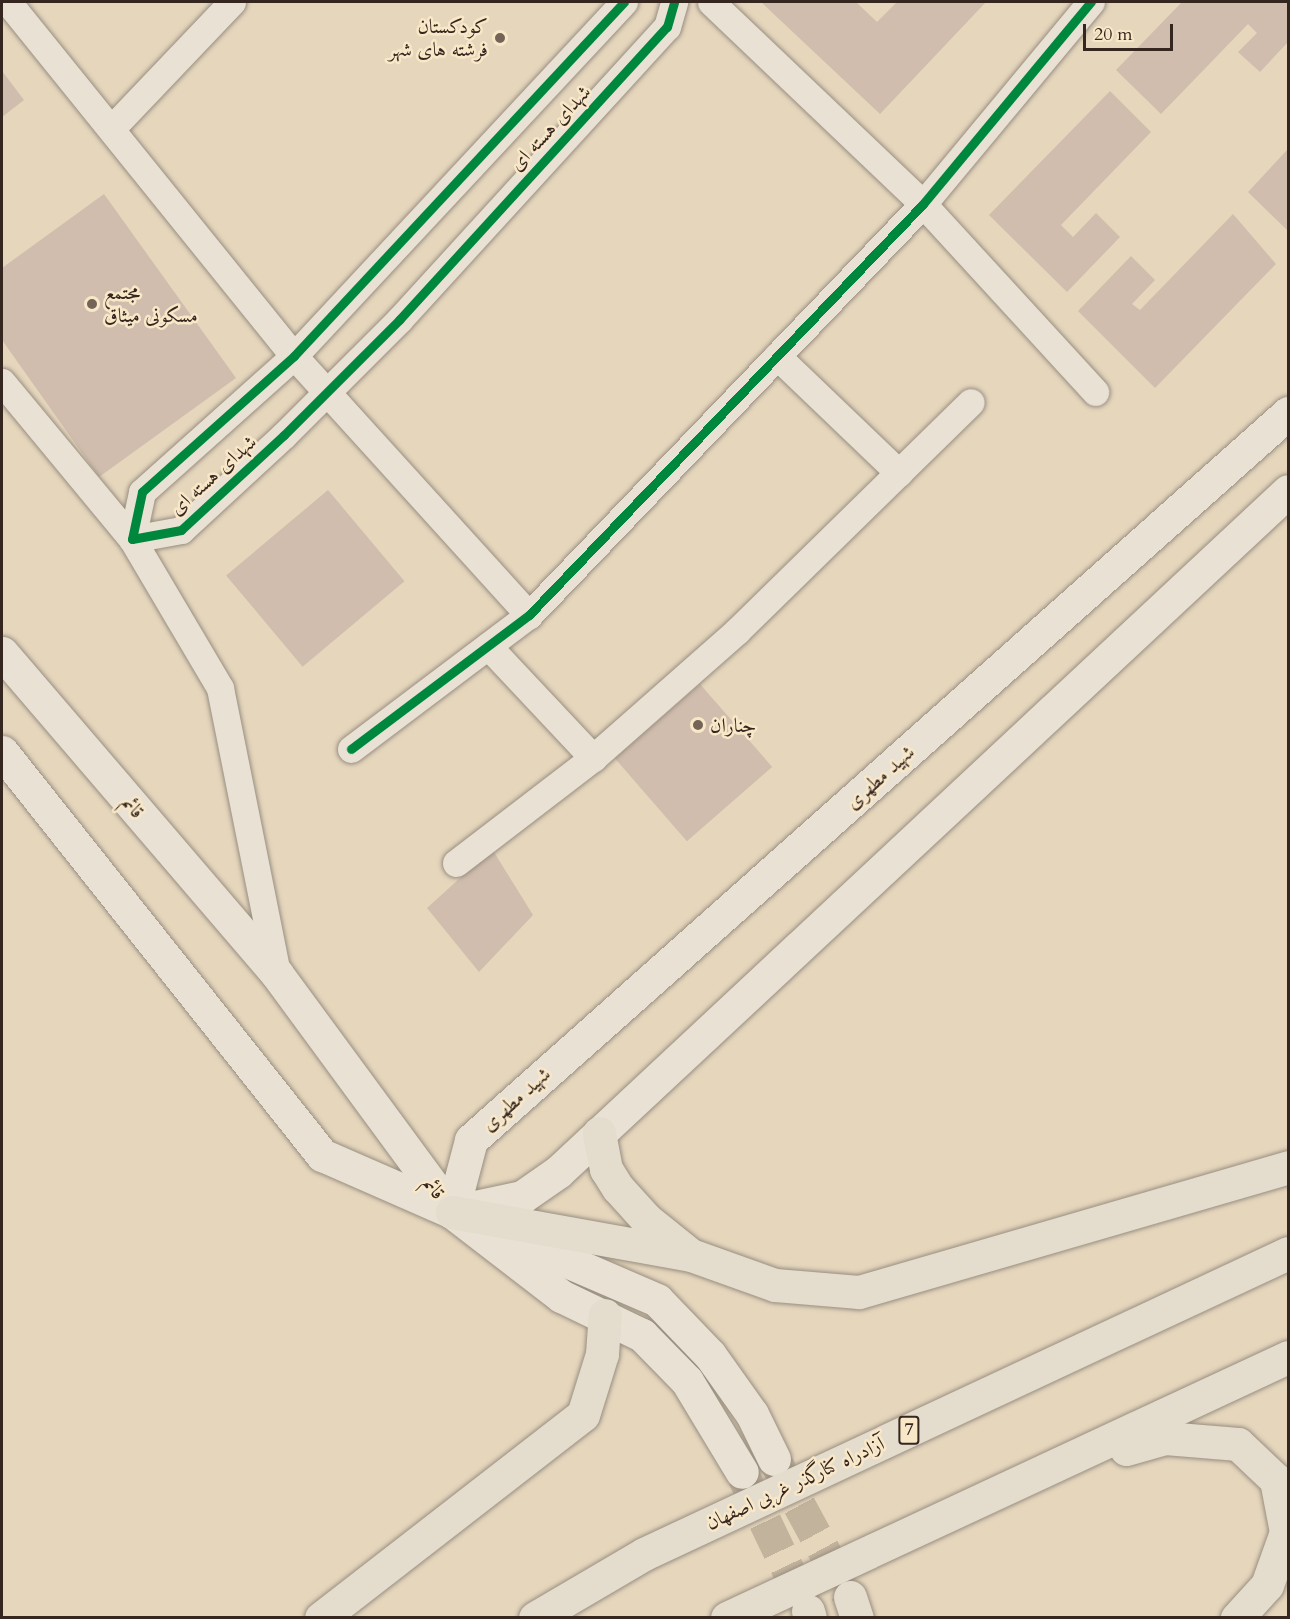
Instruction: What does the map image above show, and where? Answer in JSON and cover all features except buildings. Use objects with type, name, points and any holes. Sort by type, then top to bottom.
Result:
[{"type":"highway","points":[[599,1133],[606,1169],[618,1188],[647,1220],[691,1255]]},
{"type":"highway","points":[[452,1212],[691,1255],[775,1285],[858,1292],[1288,1167]]},
{"type":"highway","name":"آزادراه کنارگذر غربی اصفهان","points":[[535,1617],[645,1554],[1288,1253]]},
{"type":"highway","points":[[321,1617],[583,1415],[602,1354],[604,1315]]},
{"type":"highway","points":[[728,1617],[1288,1357]]},
{"type":"highway","points":[[1018,1482],[1165,1438],[1238,1444],[1276,1480],[1286,1532],[1267,1585],[1237,1617]]},
{"type":"main road","name":"شهید مطهری","points":[[452,1212],[471,1140],[1288,413]]},
{"type":"main road","points":[[452,1212],[522,1197],[599,1133],[1288,491]]},
{"type":"main road","name":"قائم","points":[[2,653],[277,974],[378,1116],[452,1212]]},
{"type":"main road","name":"قائم","points":[[2,752],[322,1155],[452,1212]]},
{"type":"main road","points":[[322,1155],[352,1157],[372,1147],[378,1116]]},
{"type":"main road","points":[[452,1212],[561,1296],[642,1335],[681,1376],[742,1472]]},
{"type":"main road","points":[[452,1212],[657,1300],[710,1355],[752,1414],[774,1459]]},
{"type":"main road","points":[[681,1376],[710,1355]]},
{"type":"street","points":[[8,2],[294,356],[529,615]]},
{"type":"street","points":[[112,128],[232,2]]},
{"type":"street","name":"شهدای هسته ای","points":[[624,2],[294,356],[142,492],[132,539],[181,530],[399,321],[668,27],[674,2]]},
{"type":"street","points":[[711,2],[923,204],[1095,392]]},
{"type":"street","points":[[351,749],[529,615],[923,204],[1091,2]]},
{"type":"street","points":[[777,356],[899,473]]},
{"type":"street","points":[[2,382],[132,539],[220,687],[277,974]]},
{"type":"street","points":[[456,862],[593,758],[737,631],[971,402]]},
{"type":"street","points":[[488,646],[593,758]]},
{"type":"tunnel","points":[[776,1462],[847,1593]]},
{"type":"tunnel","points":[[744,1477],[808,1611]]},
{"type":"cycle path","points":[[624,2],[294,356],[142,492],[132,539],[181,530],[284,435],[399,320],[667,27],[674,2]]},
{"type":"cycle path","points":[[351,749],[529,615],[923,204],[1091,2]]},
{"type":"place","name":"کودکستان فرشته های شهر","points":[[500,38]]},
{"type":"place","name":"مجتمع مسکونی میثاق","points":[[92,304]]},
{"type":"place","name":"چناران","points":[[698,725]]}]
